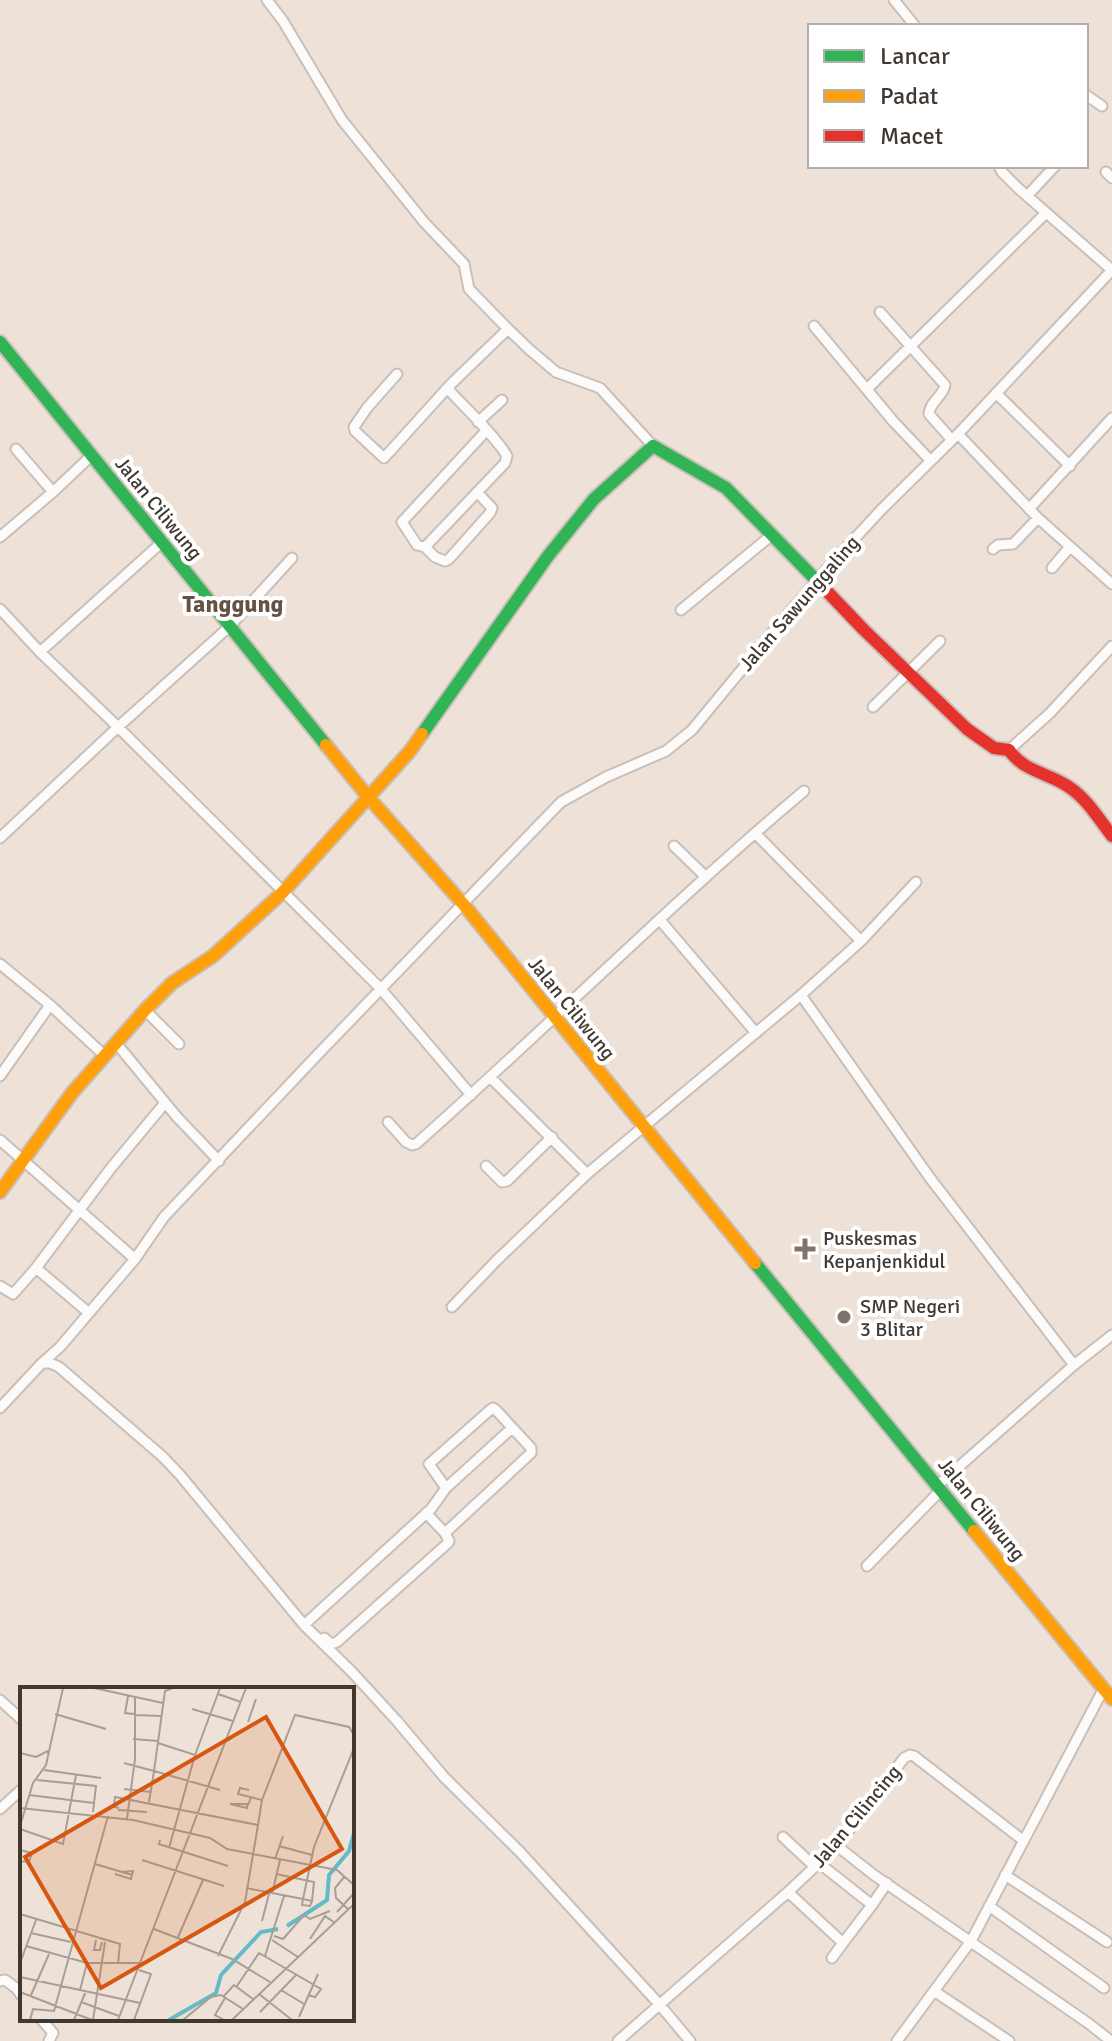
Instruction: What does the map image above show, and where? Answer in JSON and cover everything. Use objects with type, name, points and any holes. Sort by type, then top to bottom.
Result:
[{"type":"main road","name":"Jalan Ciliwung","points":[[0,342],[369,798],[464,905],[1108,1693]]},
{"type":"main road","points":[[0,1192],[72,1093],[145,1010],[172,983],[213,956],[283,892],[369,798],[410,751],[548,556],[594,499],[653,446],[726,488],[967,729],[994,748],[1009,750],[1015,760],[1024,766],[1076,793],[1112,836]]},
{"type":"street","points":[[267,0],[283,21],[342,120],[424,222],[464,264],[469,289],[556,372],[600,388],[653,446]]},
{"type":"street","points":[[894,0],[913,24]]},
{"type":"street","points":[[1088,96],[1102,106]]},
{"type":"street","points":[[1000,168],[1027,196],[1112,270]]},
{"type":"street","points":[[1027,196],[1053,168]]},
{"type":"street","points":[[867,389],[1046,213]]},
{"type":"street","name":"Jalan Sawunggaling","points":[[0,1408],[60,1347],[135,1259],[164,1217],[561,802],[606,777],[666,751],[680,741],[864,530],[1112,270]]},
{"type":"street","points":[[880,312],[945,385],[929,408],[929,414],[1069,548],[1112,584]]},
{"type":"street","points":[[814,326],[893,421],[930,460]]},
{"type":"street","points":[[397,374],[354,427],[384,458],[447,388],[508,329]]},
{"type":"street","points":[[425,547],[505,463],[507,456],[447,388]]},
{"type":"street","points":[[996,393],[1070,466]]},
{"type":"street","points":[[478,422],[502,400]]},
{"type":"street","points":[[1029,509],[1112,418]]},
{"type":"street","points":[[477,492],[492,508],[490,513],[445,561],[440,561],[425,547],[417,545],[402,522],[486,431]]},
{"type":"street","points":[[16,449],[53,492]]},
{"type":"street","points":[[0,537],[91,456]]},
{"type":"street","points":[[993,549],[998,545],[1013,544],[1038,518]]},
{"type":"street","points":[[681,610],[773,534]]},
{"type":"street","points":[[40,652],[161,543]]},
{"type":"street","points":[[1052,568],[1069,548]]},
{"type":"street","points":[[0,838],[229,627],[292,558]]},
{"type":"street","points":[[0,609],[381,989],[471,1095]]},
{"type":"street","points":[[873,707],[940,641]]},
{"type":"street","points":[[1009,750],[1073,690],[1112,646]]},
{"type":"street","points":[[388,1122],[412,1145],[471,1095],[706,877],[804,791]]},
{"type":"street","points":[[755,833],[861,941]]},
{"type":"street","points":[[674,846],[706,877]]},
{"type":"street","points":[[452,1307],[587,1174],[801,995],[861,941],[916,882]]},
{"type":"street","points":[[660,920],[756,1033]]},
{"type":"street","points":[[0,964],[104,1055]]},
{"type":"street","points":[[801,995],[930,1178],[1074,1365]]},
{"type":"street","points":[[0,1076],[50,1005]]},
{"type":"street","points":[[145,1010],[179,1044]]},
{"type":"street","points":[[116,1043],[165,1103],[219,1161]]},
{"type":"street","points":[[490,1077],[587,1174]]},
{"type":"street","points":[[0,1286],[13,1294],[165,1103]]},
{"type":"street","points":[[486,1166],[502,1182],[507,1181],[552,1137]]},
{"type":"street","points":[[0,1140],[135,1259]]},
{"type":"street","points":[[36,1268],[89,1313]]},
{"type":"street","points":[[867,1566],[939,1488],[1074,1365],[1112,1335]]},
{"type":"street","points":[[59,1367],[60,1347]]},
{"type":"street","points":[[42,1363],[59,1367],[163,1457],[444,1777],[520,1852],[690,2041]]},
{"type":"street","points":[[446,1488],[429,1464],[493,1408],[531,1448],[531,1453],[447,1531]]},
{"type":"street","points":[[306,1623],[429,1510],[446,1488],[512,1428]]},
{"type":"street","points":[[306,1623],[329,1643],[337,1642],[448,1543],[447,1531],[429,1510]]},
{"type":"street","points":[[902,2039],[971,1941],[1108,1693]]},
{"type":"street","points":[[0,1700],[20,1718]]},
{"type":"street","name":"Jalan Cilincing","points":[[618,2041],[837,1846],[904,1758],[910,1755],[1024,1841]]},
{"type":"street","points":[[0,1809],[20,1791]]},
{"type":"street","points":[[783,1837],[872,1905]]},
{"type":"street","points":[[837,1846],[1111,2041]]},
{"type":"street","points":[[1005,1875],[1107,1942]]},
{"type":"street","points":[[832,1958],[887,1883]]},
{"type":"street","points":[[788,1892],[843,1943]]},
{"type":"street","points":[[989,1906],[1104,1988]]},
{"type":"street","points":[[0,1981],[5,1980],[20,1993]]},
{"type":"street","points":[[934,1991],[1009,2041]]},
{"type":"street","points":[[43,2021],[53,2033],[49,2041]]},
{"type":"traffic: fast","points":[[0,342],[326,745]]},
{"type":"traffic: fast","points":[[422,734],[548,556],[594,499],[653,446],[726,488],[821,585]]},
{"type":"traffic: fast","points":[[755,1263],[974,1531]]},
{"type":"traffic: slow","points":[[0,1192],[72,1093],[145,1010],[172,983],[213,956],[283,892],[422,734]]},
{"type":"traffic: slow","points":[[326,745],[464,905],[755,1263]]},
{"type":"traffic: slow","points":[[974,1531],[1112,1699]]},
{"type":"traffic: jam","points":[[821,585],[967,729],[994,748],[1009,750],[1029,768],[1069,787],[1087,803],[1112,836]]},
{"type":"place","name":"Puskesmas Kepanjenkidul","points":[[805,1249]]},
{"type":"place","name":"SMP Negeri 3 Blitar","points":[[844,1317]]},
{"type":"district","name":"Tanggung","points":[[233,604]]}]
